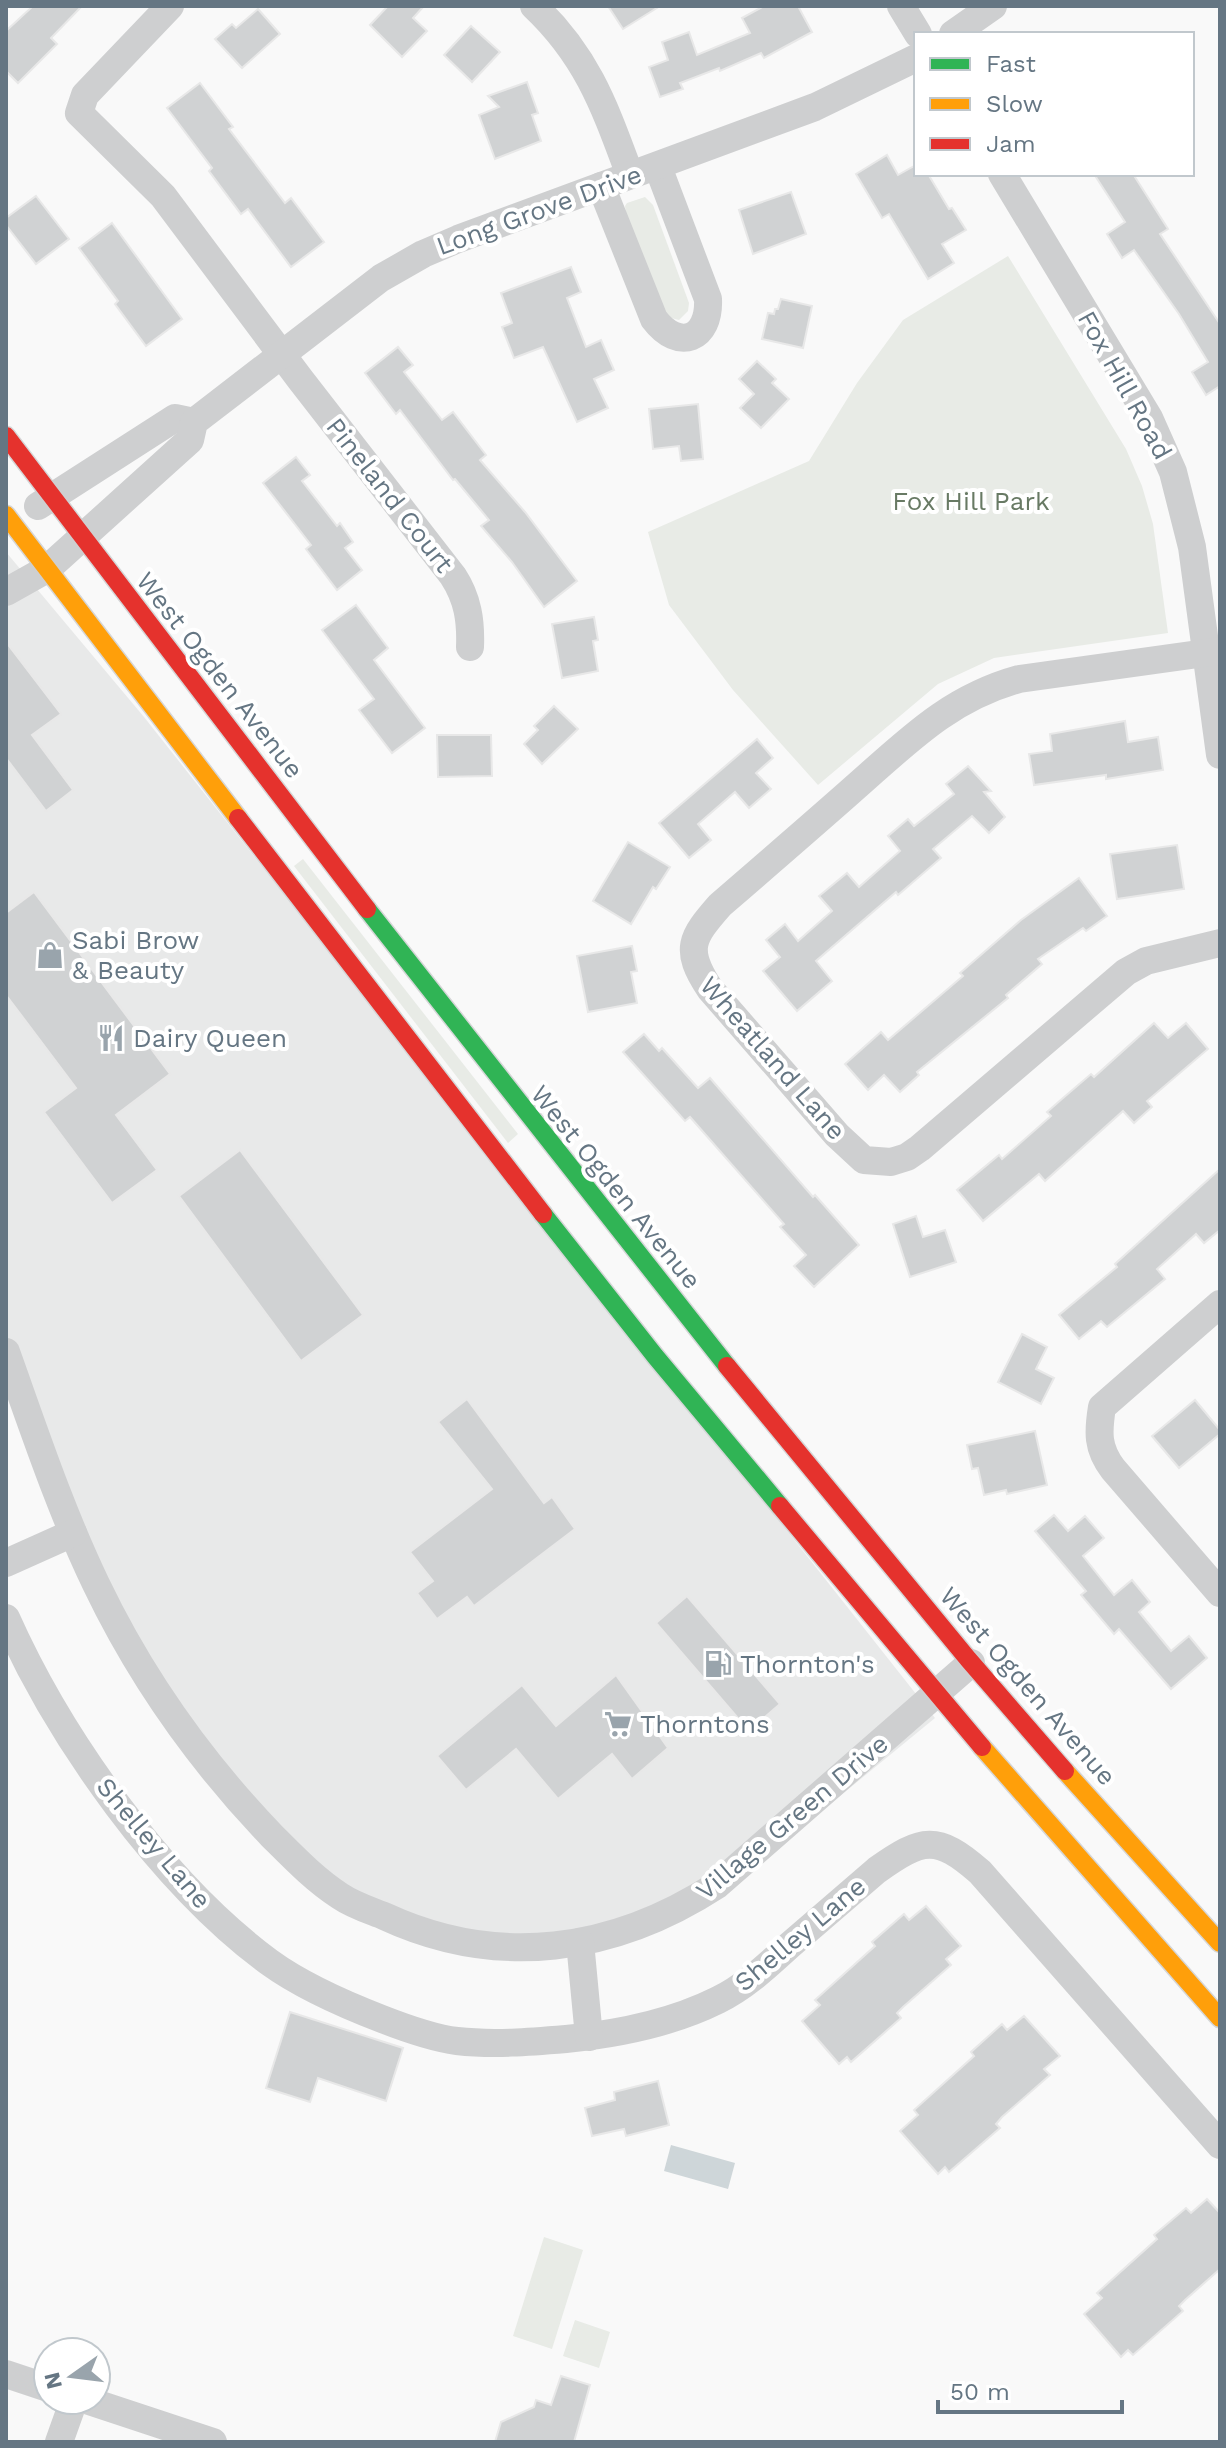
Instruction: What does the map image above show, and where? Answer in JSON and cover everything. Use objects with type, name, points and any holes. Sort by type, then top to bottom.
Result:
[{"type":"main road","name":"West Ogden Avenue","points":[[6,436],[553,1169],[738,1383],[971,1663],[1220,1943]]},
{"type":"main road","points":[[8,524],[47,569],[516,1181],[731,1448],[937,1695],[1220,2018]]},
{"type":"main road","points":[[516,1181],[553,1169]]},
{"type":"street","name":"Pineland Court","points":[[170,6],[85,95],[79,113],[163,196],[453,576],[471,623],[470,647]]},
{"type":"street","points":[[534,6],[581,61],[601,97],[630,175]]},
{"type":"street","points":[[901,6],[917,32]]},
{"type":"street","points":[[956,32],[993,6]]},
{"type":"street","name":"Long Grove Drive","points":[[6,592],[47,569],[82,538],[190,440],[194,422],[381,278],[423,254],[815,107],[914,59]]},
{"type":"street","points":[[601,186],[654,319],[664,332],[677,339],[691,337],[703,329],[709,316],[708,299],[658,167]]},
{"type":"street","name":"Fox Hill Road","points":[[1003,176],[1159,438],[1187,518],[1213,652],[1220,755]]},
{"type":"street","name":"Long Grove Drive","points":[[8,524],[175,418],[194,422]]},
{"type":"street","name":"Wheatland Lane","points":[[1213,652],[1019,679],[966,698],[924,728],[720,905],[696,932],[694,956],[699,973],[710,989],[837,1135],[864,1160],[891,1162],[907,1157],[920,1148],[1126,972],[1157,957],[1220,943]]},
{"type":"street","points":[[1220,1304],[1102,1407],[1098,1438],[1103,1455],[1113,1469],[1220,1593]]},
{"type":"street","name":"Village Green Drive","points":[[6,1352],[73,1533],[96,1585],[128,1645],[195,1747],[295,1859],[341,1897],[398,1923],[462,1942],[527,1948],[580,1942],[625,1932],[656,1920],[717,1885],[971,1663]]},
{"type":"street","points":[[6,1563],[73,1533]]},
{"type":"street","name":"Shelley Lane","points":[[6,1618],[50,1704],[91,1767],[131,1821],[221,1923],[271,1963],[311,1988],[353,2008],[402,2027],[455,2041],[503,2043],[589,2037],[689,2013],[721,1999],[756,1975],[877,1870],[917,1846],[938,1844],[959,1854],[980,1872],[1220,2145]]},
{"type":"street","points":[[580,1942],[589,2037]]},
{"type":"street","points":[[6,2374],[32,2383]]},
{"type":"street","points":[[112,2409],[213,2442]]},
{"type":"street","points":[[59,2442],[68,2416]]},
{"type":"shaded area","points":[[6,552],[144,717],[935,1718],[717,1897],[557,1955],[365,1918],[184,1752],[6,1375]]},
{"type":"shaded area","points":[[671,2145],[735,2163],[728,2189],[664,2171]]},
{"type":"green space","points":[[645,197],[653,205],[689,303],[688,311],[679,320],[667,317],[626,214],[627,203]]},
{"type":"green space","name":"Fox Hill Park","points":[[1008,256],[1126,449],[1142,486],[1153,524],[1168,633],[994,658],[938,684],[818,785],[733,690],[669,605],[648,532],[809,461],[857,383],[903,320]]},
{"type":"green space","points":[[303,859],[518,1134],[508,1143],[294,866]]},
{"type":"green space","points":[[544,2237],[583,2250],[552,2349],[513,2336]]},
{"type":"green space","points":[[575,2320],[610,2332],[599,2368],[563,2356]]},
{"type":"building","points":[[33,6],[82,6],[51,38],[57,44],[18,83],[6,71],[6,31]]},
{"type":"building","points":[[388,6],[424,6],[413,18],[427,31],[402,57],[370,25]]},
{"type":"building","points":[[608,6],[660,6],[623,29]]},
{"type":"building","points":[[764,6],[798,6],[812,32],[764,58],[761,53],[720,71],[719,68],[680,83],[683,89],[660,97],[649,67],[668,60],[662,42],[689,32],[697,55],[750,33],[742,18]]},
{"type":"building","points":[[258,9],[280,34],[242,68],[215,39],[232,24],[236,28]]},
{"type":"building","points":[[471,26],[500,52],[472,82],[444,55]]},
{"type":"building","points":[[527,82],[538,113],[532,115],[541,141],[495,159],[479,115],[499,107],[488,96]]},
{"type":"building","points":[[200,83],[233,127],[229,129],[285,203],[291,198],[324,242],[291,267],[248,209],[241,214],[209,171],[212,168],[167,108]]},
{"type":"building","points":[[887,155],[898,175],[914,166],[914,176],[929,176],[966,230],[942,244],[954,263],[928,279],[889,214],[882,218],[856,174]]},
{"type":"building","points":[[1095,176],[1134,176],[1168,229],[1160,234],[1220,324],[1220,386],[1206,395],[1192,372],[1208,362],[1179,314],[1134,250],[1122,258],[1107,234],[1125,222]]},
{"type":"building","points":[[791,192],[806,234],[753,254],[739,210]]},
{"type":"building","points":[[36,196],[69,239],[36,264],[6,225],[6,218]]},
{"type":"building","points":[[112,223],[182,319],[146,346],[79,248]]},
{"type":"building","points":[[571,267],[581,292],[567,298],[586,347],[601,340],[614,370],[594,379],[608,408],[577,422],[543,347],[514,358],[502,327],[512,323],[501,293]]},
{"type":"building","points":[[781,299],[812,306],[803,348],[762,339],[768,313],[774,314]]},
{"type":"building","points":[[398,347],[413,365],[404,372],[442,420],[453,412],[486,455],[480,460],[525,512],[577,581],[544,607],[481,526],[489,520],[453,480],[400,410],[396,414],[365,373]]},
{"type":"building","points":[[757,361],[776,379],[772,383],[789,399],[761,428],[740,408],[754,394],[739,379]]},
{"type":"building","points":[[698,404],[703,459],[681,461],[679,446],[653,449],[649,409]]},
{"type":"building","points":[[296,457],[310,475],[302,481],[353,542],[345,548],[362,570],[337,590],[306,549],[311,545],[263,483]]},
{"type":"building","points":[[356,605],[388,648],[374,660],[425,728],[392,753],[359,710],[374,699],[322,630]]},
{"type":"building","points":[[594,617],[598,640],[593,641],[598,671],[562,678],[552,624]]},
{"type":"building","points":[[6,642],[61,714],[32,735],[73,790],[46,811],[6,758]]},
{"type":"building","points":[[554,706],[578,729],[542,764],[524,744],[538,730],[534,726]]},
{"type":"building","points":[[1125,721],[1128,742],[1158,737],[1163,770],[1034,785],[1029,754],[1052,751],[1050,734]]},
{"type":"building","points":[[437,735],[491,735],[492,776],[438,777]]},
{"type":"building","points":[[757,739],[773,758],[756,773],[771,789],[749,808],[735,792],[698,824],[711,840],[689,858],[659,823]]},
{"type":"building","points":[[968,766],[991,791],[984,792],[1005,817],[989,833],[972,816],[933,849],[941,858],[816,961],[832,981],[797,1011],[763,971],[780,957],[766,940],[785,924],[798,941],[832,911],[819,896],[847,873],[859,887],[900,851],[888,836],[908,819],[914,826],[954,794],[946,784]]},
{"type":"building","points":[[628,842],[670,867],[656,889],[653,887],[631,924],[593,901]]},
{"type":"building","points":[[1177,845],[1184,889],[1117,899],[1110,854]]},
{"type":"building","points":[[1079,878],[1107,916],[1086,931],[1083,928],[1038,959],[1042,964],[1006,995],[1008,998],[917,1072],[919,1075],[900,1092],[884,1075],[868,1090],[845,1064],[881,1032],[888,1040],[963,976],[960,973],[1021,920]]},
{"type":"building","points":[[34,892],[170,1074],[116,1115],[157,1170],[112,1203],[44,1112],[76,1088],[6,995],[6,913]]},
{"type":"building","points":[[632,946],[637,971],[631,972],[637,1003],[588,1012],[577,956]]},
{"type":"building","points":[[1154,1023],[1168,1038],[1186,1023],[1208,1049],[1147,1101],[1152,1107],[1134,1123],[1123,1111],[1045,1181],[1039,1174],[983,1221],[957,1190],[999,1155],[1002,1159],[1051,1116],[1047,1112],[1091,1074],[1094,1077]]},
{"type":"building","points":[[644,1034],[659,1051],[662,1048],[698,1088],[710,1078],[859,1245],[814,1287],[794,1266],[806,1255],[780,1227],[784,1224],[690,1117],[685,1121],[623,1052]]},
{"type":"building","points":[[240,1150],[363,1315],[301,1361],[179,1196]]},
{"type":"building","points":[[1220,1169],[1220,1230],[1204,1243],[1196,1234],[1157,1269],[1165,1279],[1107,1327],[1101,1321],[1079,1339],[1059,1315],[1117,1267],[1115,1264]]},
{"type":"building","points":[[916,1216],[923,1237],[945,1230],[956,1262],[910,1277],[893,1224]]},
{"type":"building","points":[[1022,1334],[1047,1347],[1036,1369],[1054,1378],[1041,1404],[998,1382]]},
{"type":"building","points":[[467,1399],[544,1503],[552,1497],[575,1529],[474,1606],[467,1597],[437,1619],[417,1593],[433,1581],[410,1552],[492,1489],[438,1422]]},
{"type":"building","points":[[1195,1400],[1220,1434],[1179,1468],[1152,1436]]},
{"type":"building","points":[[1035,1431],[1047,1485],[1007,1494],[1006,1490],[984,1495],[978,1468],[972,1469],[967,1445]]},
{"type":"building","points":[[1054,1515],[1068,1531],[1085,1516],[1104,1538],[1083,1556],[1114,1595],[1132,1580],[1150,1602],[1139,1612],[1171,1651],[1189,1636],[1207,1658],[1171,1689],[1119,1629],[1114,1634],[1081,1595],[1086,1591],[1035,1531]]},
{"type":"building","name":"Thornton's","points":[[687,1596],[780,1704],[749,1731],[656,1623]]},
{"type":"building","points":[[616,1675],[668,1748],[632,1779],[612,1754],[558,1799],[516,1749],[466,1790],[437,1756],[522,1685],[556,1726]]},
{"type":"building","points":[[926,1906],[961,1946],[946,1959],[951,1965],[897,2013],[901,2018],[851,2062],[847,2057],[839,2064],[802,2021],[820,2005],[815,2000],[875,1946],[872,1942],[904,1914],[909,1920]]},
{"type":"building","points":[[290,2012],[403,2048],[386,2101],[318,2078],[310,2102],[266,2088]]},
{"type":"building","points":[[1024,2016],[1060,2056],[1044,2069],[1050,2075],[1002,2117],[996,2124],[1000,2128],[949,2172],[945,2167],[938,2174],[900,2131],[918,2115],[914,2110],[974,2056],[971,2052],[1002,2024],[1007,2030]]},
{"type":"building","points":[[658,2081],[669,2125],[626,2136],[624,2129],[592,2136],[585,2108],[615,2100],[614,2092]]},
{"type":"building","points":[[1207,2199],[1220,2213],[1220,2269],[1179,2306],[1183,2311],[1133,2355],[1128,2350],[1121,2357],[1084,2314],[1102,2298],[1097,2293],[1157,2239],[1154,2235],[1186,2208],[1191,2213]]},
{"type":"building","points":[[561,2376],[590,2385],[574,2442],[495,2442],[501,2422],[534,2407],[536,2400],[551,2405]]},
{"type":"traffic: fast","points":[[367,909],[727,1366]]},
{"type":"traffic: fast","points":[[543,1214],[655,1356],[780,1506]]},
{"type":"traffic: slow","points":[[6,515],[238,818]]},
{"type":"traffic: slow","points":[[982,1747],[1220,2018]]},
{"type":"traffic: slow","points":[[1065,1771],[1220,1943]]},
{"type":"traffic: jam","points":[[6,436],[367,909]]},
{"type":"traffic: jam","points":[[238,818],[543,1214]]},
{"type":"traffic: jam","points":[[727,1366],[968,1659],[1065,1771]]},
{"type":"traffic: jam","points":[[780,1506],[982,1747]]},
{"type":"place","name":"Sabi Brow & Beauty","points":[[50,955]]},
{"type":"place","name":"Dairy Queen","points":[[111,1038]]},
{"type":"place","name":"Thornton's","points":[[718,1664]]},
{"type":"place","name":"Thorntons","points":[[618,1724]]}]
